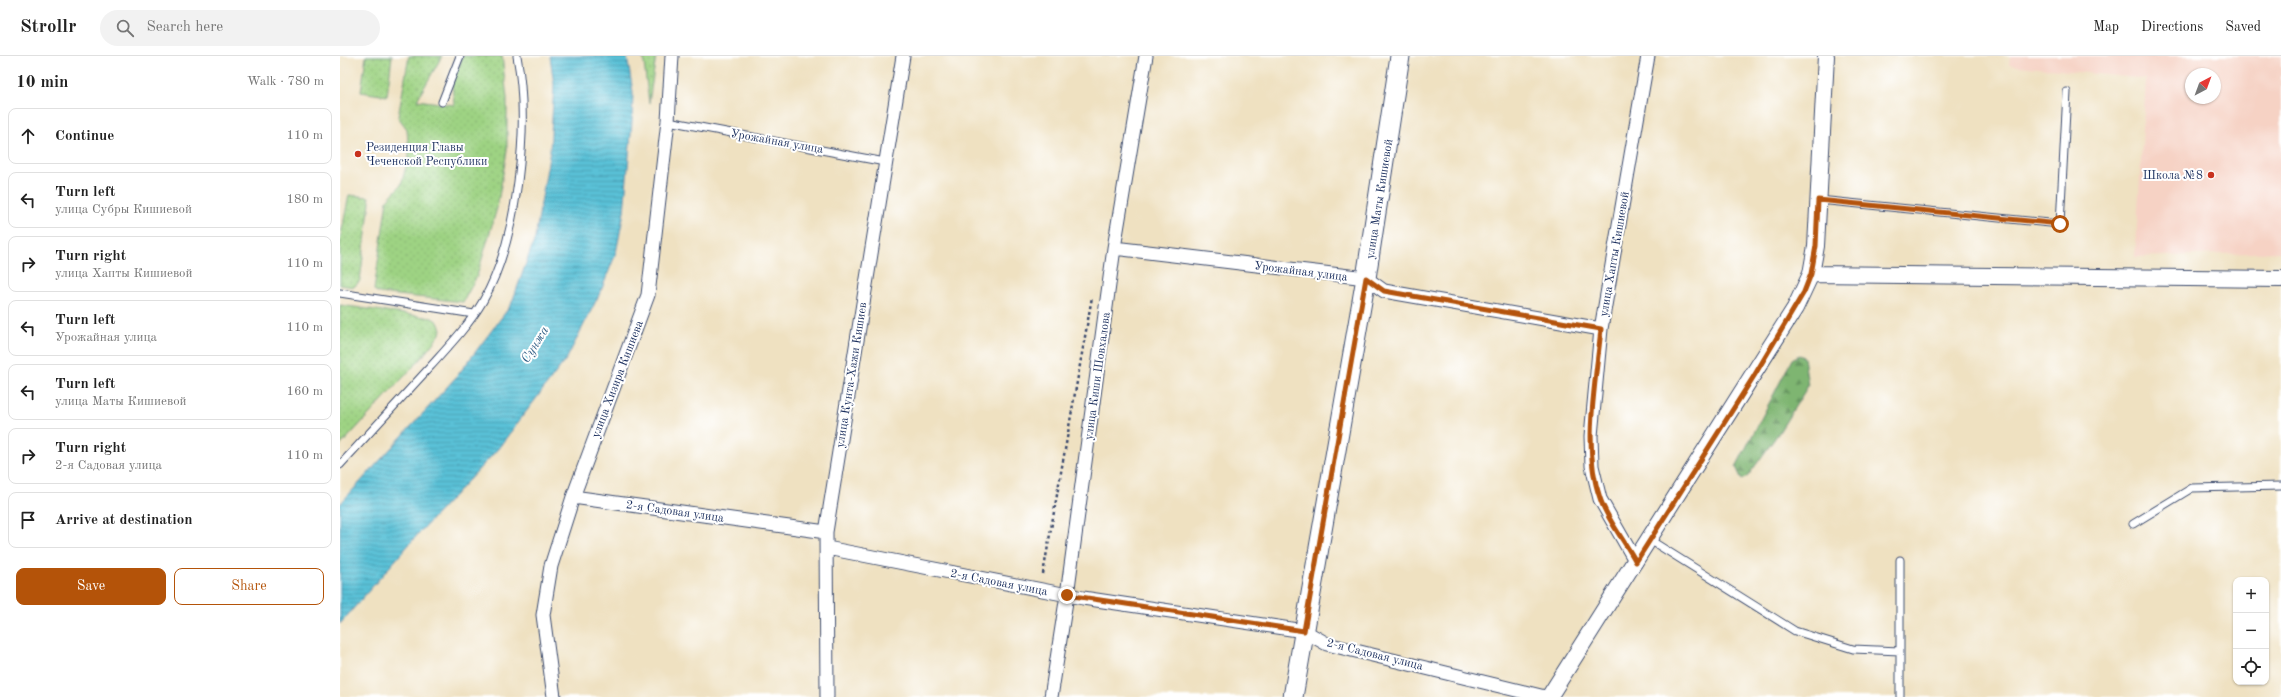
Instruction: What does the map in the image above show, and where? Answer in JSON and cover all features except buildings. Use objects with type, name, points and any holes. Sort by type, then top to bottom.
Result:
[{"type":"main road","name":"улица Маты Кишиевой","points":[[1293,697],[1366,278],[1400,56]]},
{"type":"street","name":"улица Хизира Кишиева","points":[[554,697],[543,615],[551,566],[572,497],[648,295],[668,121],[672,56]]},
{"type":"street","name":"улица Кунта-Хажи Кишиев","points":[[828,697],[826,532],[903,56]]},
{"type":"street","name":"улица Киши Шовхалова","points":[[1051,697],[1067,595],[1114,248],[1146,56]]},
{"type":"street","name":"улица Хапты Кишиевой","points":[[1636,562],[1600,499],[1592,466],[1591,436],[1601,329],[1648,56]]},
{"type":"street","points":[[1549,697],[1650,540],[1795,308],[1811,274],[1816,246],[1826,56]]},
{"type":"street","name":"Урожайная улица","points":[[1114,248],[1366,278],[1384,291],[1601,329]]},
{"type":"street","points":[[1811,274],[2281,279]]},
{"type":"street","name":"2-я Садовая улица","points":[[572,497],[826,532]]},
{"type":"street","name":"2-я Садовая улица","points":[[827,548],[1067,595],[1304,631],[1327,644],[1545,697]]},
{"type":"lane","points":[[442,102],[460,56]]},
{"type":"lane","points":[[340,465],[454,341],[483,301],[496,272],[514,203],[523,133],[522,98],[517,56]]},
{"type":"lane","points":[[1818,200],[2060,224],[2067,92]]},
{"type":"lane","name":"Урожайная улица","points":[[668,121],[885,162]]},
{"type":"lane","points":[[340,293],[474,314]]},
{"type":"lane","points":[[2133,524],[2192,488],[2281,486]]},
{"type":"lane","points":[[1650,540],[1795,631],[1853,649],[1900,651]]},
{"type":"lane","points":[[1900,560],[1900,697]]},
{"type":"path","points":[[1043,574],[1093,291]]},
{"type":"shaded area","name":"Школа №8","points":[[2010,56],[2281,56],[2281,252],[2135,257],[2146,79],[2009,65]]},
{"type":"green space","points":[[366,56],[392,56],[387,96],[361,92]]},
{"type":"green space","points":[[409,56],[442,56],[417,100],[454,105],[452,85],[463,56],[502,56],[507,98],[507,151],[497,208],[477,276],[463,302],[379,293],[374,290],[387,200],[401,185],[409,156],[407,129],[398,117]]},
{"type":"green space","points":[[643,56],[656,56],[649,103]]},
{"type":"green space","points":[[349,195],[369,197],[370,202],[360,281],[354,287],[340,285],[340,240]]},
{"type":"green space","points":[[340,305],[432,318],[438,322],[441,329],[440,334],[423,356],[340,446]]},
{"type":"green space","points":[[1799,355],[1804,357],[1808,386],[1778,434],[1748,476],[1742,480],[1736,467],[1792,359]]},
{"type":"water","name":"Сунжа","points":[[550,56],[627,56],[633,92],[632,122],[624,212],[616,253],[601,291],[567,358],[497,450],[419,533],[340,624],[340,504],[457,376],[511,305],[535,238],[550,151],[554,85]]},
{"type":"place","name":"Резиденция Главы Чеченской Республики","points":[[358,154]]},
{"type":"place","name":"Школа №8","points":[[2211,175]]},
{"type":"route","points":[[1067,595],[1304,631],[1366,278],[1384,291],[1601,329],[1591,436],[1592,466],[1600,499],[1636,562],[1754,376],[1804,292],[1811,274],[1816,246],[1818,200],[2060,224]]}]
